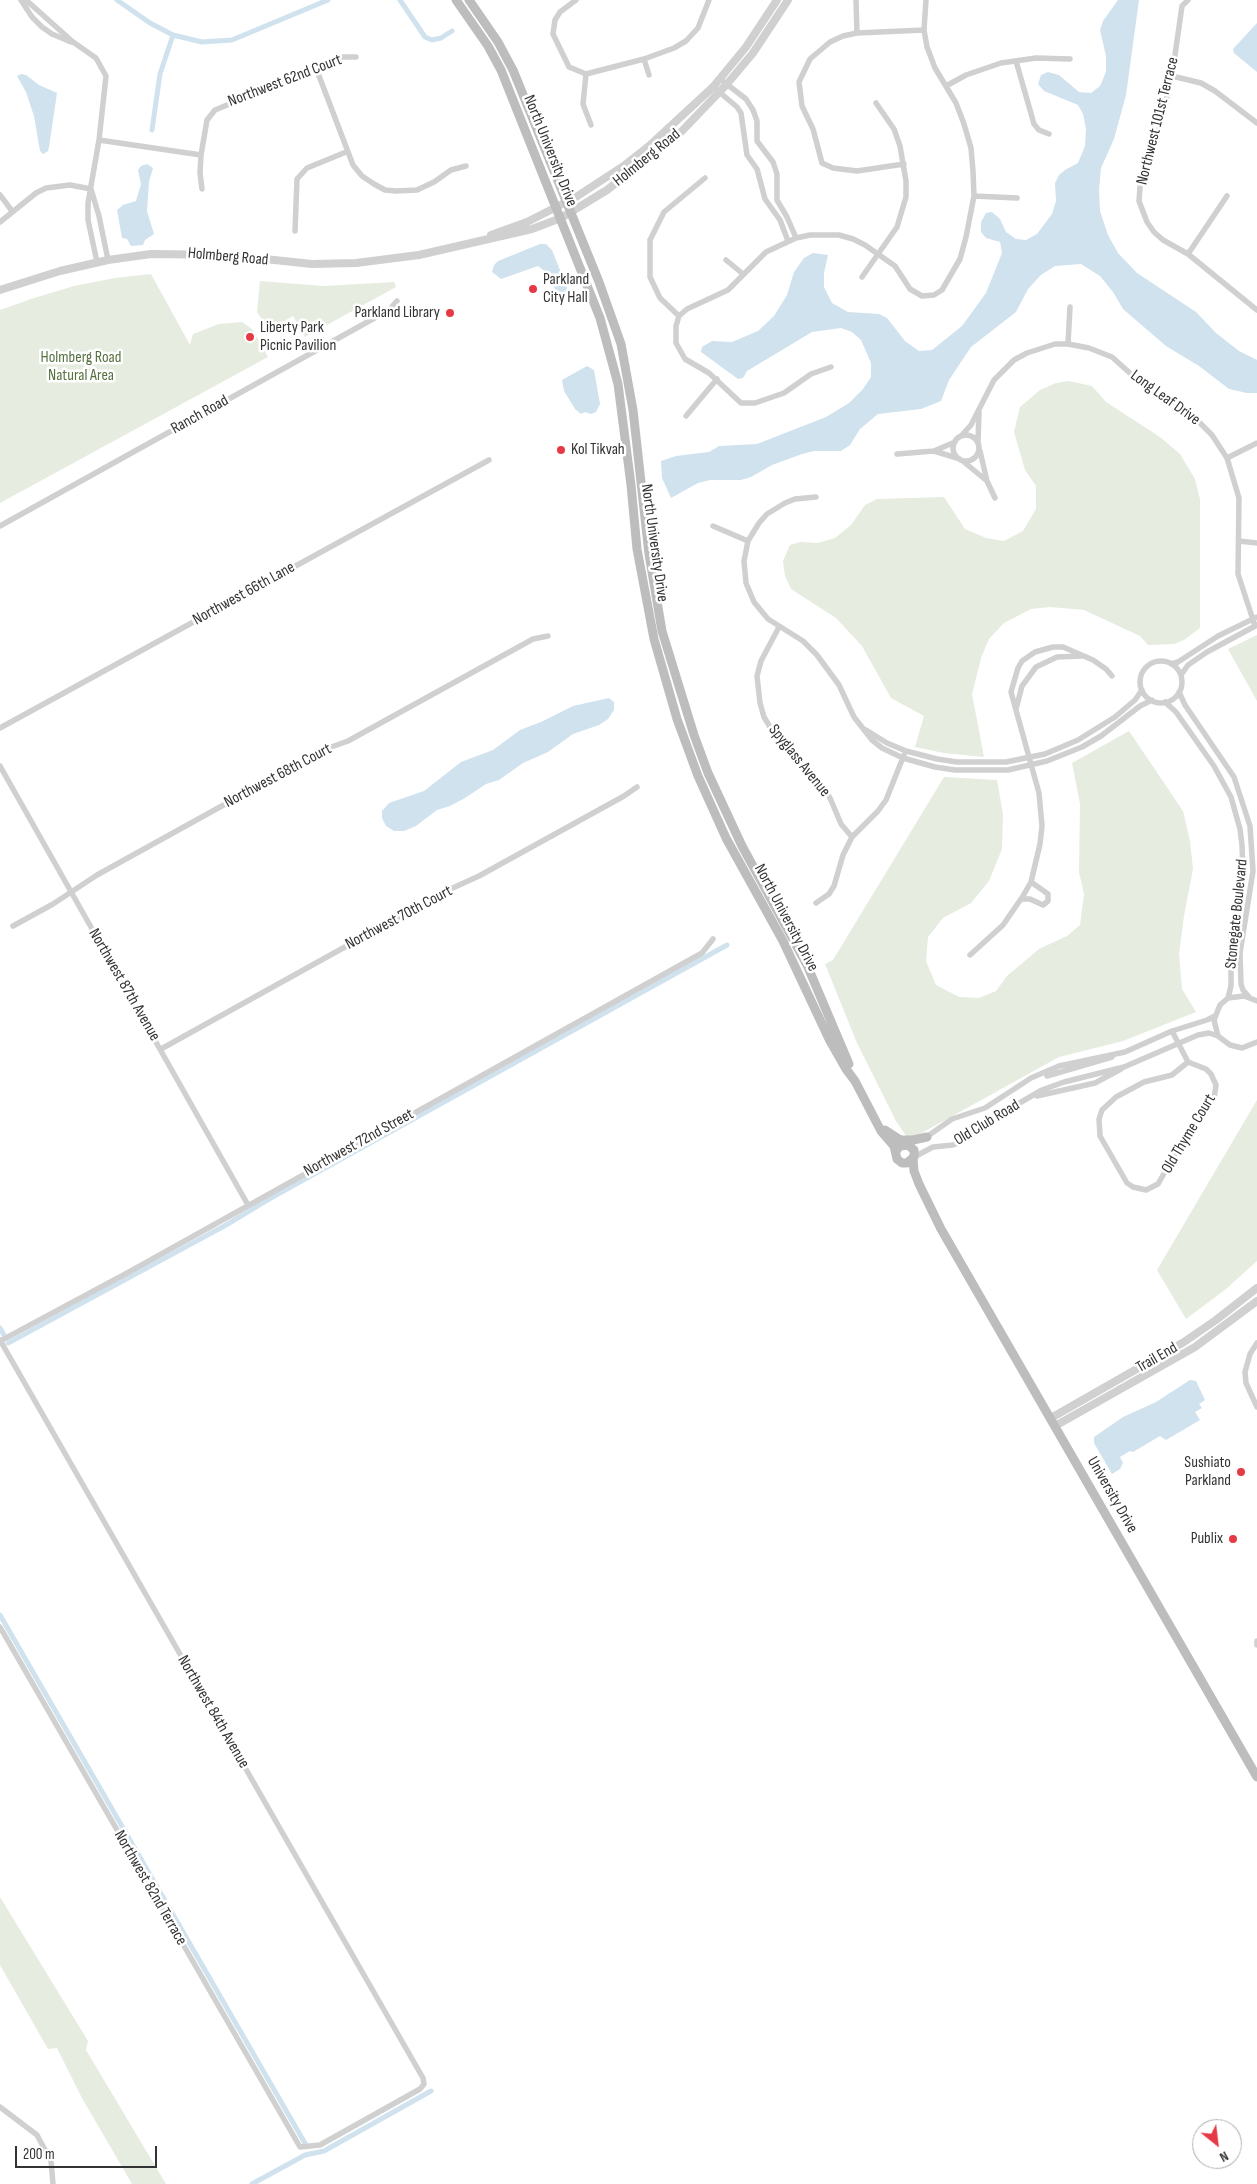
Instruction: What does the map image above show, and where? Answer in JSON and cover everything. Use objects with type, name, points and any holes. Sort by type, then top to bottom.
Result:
[{"type":"main road","name":"North University Drive","points":[[456,0],[484,39],[501,70],[600,318],[614,368],[623,422],[637,549],[653,632],[677,719],[726,838],[783,940],[830,1041],[878,1123]]},
{"type":"main road","name":"North University Drive","points":[[469,0],[498,42],[513,70],[600,282],[621,344],[633,410],[649,554],[662,631],[696,742],[718,797],[742,846],[807,965],[855,1081]]},
{"type":"main road","points":[[665,679],[675,677]]},
{"type":"main road","points":[[878,1123],[887,1132],[909,1145],[914,1150],[914,1158],[907,1163],[902,1163],[896,1156],[896,1151],[881,1131],[878,1123]]},
{"type":"main road","points":[[899,1139],[913,1140],[926,1137]]},
{"type":"main road","points":[[896,1151],[900,1146],[909,1145]]},
{"type":"main road","name":"University Drive","points":[[914,1158],[916,1176],[942,1229],[1257,1777]]},
{"type":"main road","name":"University Drive","points":[[902,1163],[923,1202],[942,1229]]},
{"type":"street","points":[[21,0],[32,17],[42,27],[52,34],[73,42]]},
{"type":"street","points":[[26,0],[73,42],[96,58],[106,76],[99,140],[88,203],[88,216],[97,262]]},
{"type":"street","points":[[576,0],[560,12],[554,20],[553,34],[569,67],[586,74],[644,60],[661,54],[686,41],[698,28],[709,0]]},
{"type":"street","name":"Holmberg Road","points":[[458,246],[504,231],[557,207],[625,165],[674,124],[713,87],[746,47],[777,0]]},
{"type":"street","name":"Holmberg Road","points":[[0,290],[60,270],[108,260],[151,254],[227,255],[290,263],[335,264],[399,259],[509,236],[561,218],[631,172],[681,132],[720,93],[753,52],[788,0]]},
{"type":"street","points":[[856,0],[858,33]]},
{"type":"street","points":[[831,367],[811,374],[784,393],[748,404],[735,399],[702,367],[686,359],[680,352],[675,335],[679,316],[696,304],[713,299],[728,290],[766,252],[796,238],[824,234],[839,235],[853,239],[879,253],[894,266],[910,289],[922,296],[927,297],[942,290],[960,259],[972,216],[974,196],[971,148],[956,103],[935,68],[924,30],[926,0]]},
{"type":"street","name":"Northwest 101st Terrace","points":[[1188,0],[1182,6],[1172,76],[1160,126],[1143,175],[1139,201],[1147,222],[1154,232],[1163,240],[1188,254],[1257,310]]},
{"type":"street","points":[[904,164],[857,171],[833,168],[822,162],[813,129],[802,106],[799,82],[803,70],[819,50],[843,36],[858,33],[924,30]]},
{"type":"street","name":"Northwest 62nd Court","points":[[201,155],[207,120],[215,110],[344,57],[356,57]]},
{"type":"street","points":[[946,86],[985,68],[1016,60],[1036,58],[1070,59]]},
{"type":"street","points":[[644,60],[649,75]]},
{"type":"street","points":[[1016,60],[1034,124],[1039,130],[1049,134]]},
{"type":"street","points":[[316,68],[334,113],[346,152],[362,176],[385,190],[417,190],[451,170],[466,166]]},
{"type":"street","points":[[586,74],[583,104],[591,125]]},
{"type":"street","points":[[1172,76],[1200,83],[1215,91],[1257,123]]},
{"type":"street","points":[[720,78],[746,100],[753,110],[757,121],[758,140],[773,162],[777,174],[777,200],[796,238]]},
{"type":"street","points":[[713,87],[737,107],[740,113],[747,155],[757,169],[765,199],[777,214],[788,241]]},
{"type":"street","points":[[862,276],[896,227],[902,215],[906,197],[904,164],[894,130],[876,103]]},
{"type":"street","points":[[99,140],[201,155],[200,173],[202,189]]},
{"type":"street","points":[[295,231],[297,179],[307,168],[346,152]]},
{"type":"street","points":[[679,316],[660,298],[650,277],[650,240],[664,212],[705,178]]},
{"type":"street","points":[[0,222],[12,211],[46,188],[70,186],[91,188]]},
{"type":"street","points":[[91,188],[108,260]]},
{"type":"street","points":[[0,195],[12,211]]},
{"type":"street","points":[[974,196],[1017,198]]},
{"type":"street","points":[[1188,254],[1227,196]]},
{"type":"street","points":[[88,216],[99,216]]},
{"type":"street","points":[[726,260],[743,274]]},
{"type":"street","name":"Ranch Road","points":[[0,526],[389,310],[397,301]]},
{"type":"street","points":[[1068,344],[1070,307]]},
{"type":"street","name":"Long Leaf Drive","points":[[961,436],[971,425],[994,380],[1014,360],[1040,348],[1068,344],[1089,348],[1112,357],[1141,383],[1182,407],[1212,435],[1227,458],[1239,498],[1238,574],[1256,625]]},
{"type":"street","points":[[686,416],[717,380]]},
{"type":"street","name":"Long Leaf Drive","points":[[980,407],[978,446],[987,481],[995,498]]},
{"type":"street","points":[[897,454],[934,451],[955,442],[961,436],[972,437],[978,446],[974,459],[963,461],[934,451]]},
{"type":"street","points":[[955,442],[953,450],[957,458]]},
{"type":"street","points":[[1227,458],[1257,442]]},
{"type":"street","name":"Northwest 66th Lane","points":[[0,728],[489,460]]},
{"type":"street","name":"Long Leaf Drive","points":[[963,461],[987,481]]},
{"type":"street","points":[[816,497],[795,499],[775,508],[759,523],[748,540],[744,572],[750,593],[760,611],[778,627],[803,642],[817,654],[840,685],[854,717],[872,740],[882,748],[903,758],[955,770],[984,771],[1032,765],[1082,748],[1113,728],[1140,706],[1152,700],[1165,702],[1174,698],[1182,684],[1181,675],[1177,668],[1162,661],[1148,666],[1142,675],[1142,690],[1135,700],[1097,730],[1061,748],[1029,758],[1006,762],[957,762],[906,751],[887,743],[863,728]]},
{"type":"street","points":[[713,526],[748,540]]},
{"type":"street","points":[[1239,541],[1257,543]]},
{"type":"street","points":[[1171,664],[1178,662],[1218,636],[1255,618]]},
{"type":"street","points":[[1181,675],[1188,665],[1207,652],[1256,625]]},
{"type":"street","name":"Spyglass Avenue","points":[[778,627],[760,661],[757,676],[760,703],[764,716],[774,732],[822,786],[830,798],[840,824],[852,836]]},
{"type":"street","name":"Northwest 68th Court","points":[[13,926],[53,904],[70,891],[323,750],[348,741],[533,639],[548,636]]},
{"type":"street","points":[[970,955],[1003,925],[1022,899],[1031,882],[1040,844],[1042,826],[1039,792],[1011,692],[1014,676],[1022,661],[1028,656],[1044,648],[1053,647],[1074,650],[1100,665],[1112,676]]},
{"type":"street","points":[[1016,712],[1022,686],[1036,667],[1058,657],[1084,656]]},
{"type":"street","points":[[1142,690],[1152,700]]},
{"type":"street","name":"Stonegate Boulevard","points":[[1179,692],[1185,705],[1234,777],[1250,826],[1253,871],[1240,953],[1241,984],[1249,997]]},
{"type":"street","name":"Stonegate Boulevard","points":[[1165,702],[1176,712],[1214,766],[1231,796],[1236,814],[1242,844],[1243,872],[1234,918],[1231,986],[1228,998]]},
{"type":"street","points":[[816,903],[829,894],[834,886],[843,855],[852,836],[878,812],[886,800],[906,751]]},
{"type":"street","name":"Northwest 87th Avenue","points":[[0,766],[248,1205]]},
{"type":"street","name":"Northwest 70th Court","points":[[161,1049],[444,892],[487,872],[637,787]]},
{"type":"street","points":[[1022,899],[1030,899],[1043,904],[1048,901],[1048,894],[1031,882]]},
{"type":"street","name":"Northwest 72nd Street","points":[[0,1340],[248,1205],[702,953],[713,939]]},
{"type":"street","points":[[1231,953],[1240,953]]},
{"type":"street","points":[[1257,1001],[1239,995],[1228,998],[1220,1006],[1215,1016],[1214,1025],[1218,1036],[1225,1043],[1234,1047],[1247,1047],[1257,1042]]},
{"type":"street","name":"Old Club Road","points":[[909,1145],[926,1137],[952,1119],[985,1108],[1024,1085],[1052,1073],[1125,1052],[1172,1031],[1215,1016]]},
{"type":"street","points":[[1172,1031],[1188,1062]]},
{"type":"street","name":"Old Club Road","points":[[914,1158],[932,1147],[962,1142],[978,1128],[1042,1090],[1064,1082],[1124,1067],[1198,1035],[1209,1033],[1218,1036]]},
{"type":"street","name":"Old Club Road","points":[[1024,1085],[1031,1078],[1059,1066],[1125,1052]]},
{"type":"street","points":[[1098,1061],[1101,1073]]},
{"type":"street","name":"Old Thyme Court","points":[[1188,1062],[1206,1069],[1211,1074],[1216,1085],[1214,1099],[1185,1136],[1158,1184],[1146,1190],[1132,1187],[1127,1183],[1100,1136],[1098,1126],[1102,1110],[1116,1097],[1129,1089],[1144,1082],[1172,1075],[1188,1062]]},
{"type":"street","name":"Old Club Road","points":[[1031,1097],[1062,1088],[1095,1083],[1124,1067]]},
{"type":"street","points":[[1007,1096],[1013,1107]]},
{"type":"street","name":"Trail End","points":[[1053,1422],[1184,1342],[1257,1288]]},
{"type":"street","name":"Trail End","points":[[1053,1422],[1195,1347],[1257,1301]]},
{"type":"street","name":"Northwest 84th Avenue","points":[[0,1340],[53,1436],[423,2078],[424,2084],[420,2089],[320,2145],[300,2147]]},
{"type":"street","points":[[1257,1343],[1247,1362],[1246,1383],[1257,1407]]},
{"type":"street","name":"Northwest 82nd Terrace","points":[[0,1627],[300,2147]]},
{"type":"street","points":[[0,2107],[37,2135],[51,2160],[53,2184]]},
{"type":"green space","name":"Holmberg Road Natural Area","points":[[151,274],[190,345],[193,334],[219,324],[242,322],[252,329],[268,357],[0,503],[0,310],[74,286],[115,278]]},
{"type":"green space","points":[[260,281],[323,286],[394,282],[396,287],[305,337],[293,316],[268,330],[257,312]]},
{"type":"green space","points":[[1069,381],[1092,386],[1106,402],[1160,437],[1180,454],[1195,479],[1200,499],[1200,628],[1184,640],[1174,644],[1148,645],[1140,636],[1084,610],[1050,607],[1031,609],[1004,623],[989,639],[981,658],[972,694],[984,757],[944,753],[915,747],[924,716],[891,698],[862,646],[836,618],[791,589],[785,576],[783,561],[790,545],[800,542],[818,543],[835,538],[851,525],[865,505],[877,499],[944,497],[965,529],[986,538],[1004,541],[1023,531],[1036,509],[1036,486],[1025,470],[1014,432],[1020,407],[1040,390],[1056,383]]},
{"type":"green space","points":[[1257,635],[1257,701],[1228,649]]},
{"type":"green space","points":[[1129,731],[1183,811],[1190,841],[1193,869],[1179,954],[1182,989],[1196,1012],[1123,1041],[1059,1057],[909,1140],[896,1121],[857,1043],[825,964],[833,960],[944,777],[997,780],[1003,814],[1002,849],[989,881],[971,903],[943,918],[928,937],[926,961],[936,985],[959,997],[979,998],[996,991],[1007,976],[1039,949],[1067,936],[1080,925],[1084,894],[1079,872],[1080,804],[1072,763]]},
{"type":"green space","points":[[1257,1100],[1257,1261],[1226,1289],[1186,1319],[1157,1270]]},
{"type":"green space","points":[[0,1897],[88,2041],[86,2050],[166,2184],[132,2184],[82,2098],[57,2048],[48,2049],[0,1965]]},
{"type":"water","points":[[1118,0],[1139,0],[1126,95],[1114,139],[1101,168],[1099,189],[1100,211],[1108,235],[1118,253],[1137,273],[1196,312],[1216,333],[1239,351],[1257,360],[1257,393],[1229,389],[1199,366],[1166,346],[1123,309],[1113,292],[1100,276],[1081,264],[1055,266],[1041,275],[1028,289],[1016,312],[971,347],[949,380],[941,401],[921,409],[878,414],[860,429],[850,445],[841,451],[814,451],[802,454],[772,465],[751,477],[741,480],[710,480],[698,483],[671,498],[662,478],[661,461],[676,456],[709,452],[719,446],[757,444],[826,417],[849,403],[863,389],[871,377],[871,363],[861,340],[852,332],[841,328],[812,332],[747,371],[743,378],[738,379],[701,352],[702,347],[712,341],[732,342],[758,331],[774,316],[787,295],[794,272],[804,258],[813,253],[828,255],[824,273],[824,287],[832,303],[848,312],[879,314],[887,318],[905,341],[919,351],[932,350],[962,326],[986,293],[1002,253],[1000,242],[986,238],[981,232],[981,222],[986,213],[992,212],[1000,219],[1006,232],[1016,239],[1026,240],[1037,234],[1052,214],[1056,201],[1055,183],[1059,175],[1078,163],[1085,146],[1086,129],[1083,114],[1078,105],[1044,91],[1038,84],[1041,75],[1048,72],[1059,75],[1079,92],[1091,93],[1100,86],[1106,72],[1106,56],[1100,30],[1103,21]]},
{"type":"water","points":[[1257,23],[1257,72],[1234,53],[1233,49]]},
{"type":"water","points":[[21,74],[57,93],[49,147],[48,151],[43,154],[40,151],[34,116],[26,92],[17,76]]},
{"type":"water","points":[[147,164],[153,168],[149,182],[147,211],[154,234],[145,240],[143,245],[131,246],[127,239],[122,238],[117,210],[123,205],[136,201],[141,184],[138,170],[141,166]]},
{"type":"water","points":[[540,244],[546,244],[552,250],[567,288],[564,295],[558,295],[546,272],[538,266],[501,279],[492,272],[494,265],[498,261]]},
{"type":"water","points":[[587,366],[594,370],[600,404],[596,412],[581,414],[575,409],[564,391],[562,380]]},
{"type":"water","points":[[609,698],[614,702],[614,710],[608,719],[599,725],[573,734],[548,752],[523,763],[499,780],[486,784],[450,806],[437,810],[416,826],[404,831],[394,831],[386,826],[382,818],[382,811],[389,803],[424,791],[461,762],[493,750],[520,730],[573,706]]},
{"type":"water","points":[[1190,1380],[1196,1381],[1205,1400],[1199,1404],[1202,1408],[1195,1412],[1200,1420],[1166,1440],[1160,1436],[1133,1452],[1130,1451],[1120,1457],[1123,1463],[1120,1469],[1112,1474],[1094,1443],[1094,1437],[1123,1417],[1156,1402]]},
{"type":"waterway","points":[[117,0],[150,23],[173,35],[202,42],[232,40],[328,0]]},
{"type":"waterway","points":[[400,0],[425,37],[432,40],[441,38],[452,31]]},
{"type":"waterway","points":[[152,130],[160,74],[173,35]]},
{"type":"waterway","points":[[8,1343],[226,1225],[269,1199],[727,945]]},
{"type":"waterway","points":[[0,1328],[4,1335]]},
{"type":"waterway","points":[[0,1615],[306,2145]]},
{"type":"waterway","points":[[252,2184],[305,2155],[324,2151],[431,2091]]},
{"type":"place","name":"Parkland City Hall","points":[[533,289]]},
{"type":"place","name":"Parkland Library","points":[[450,313]]},
{"type":"place","name":"Liberty Park Picnic Pavilion","points":[[250,337]]},
{"type":"place","name":"Kol Tikvah","points":[[561,450]]},
{"type":"place","name":"Sushiato Parkland","points":[[1241,1472]]},
{"type":"place","name":"Publix","points":[[1233,1539]]}]
